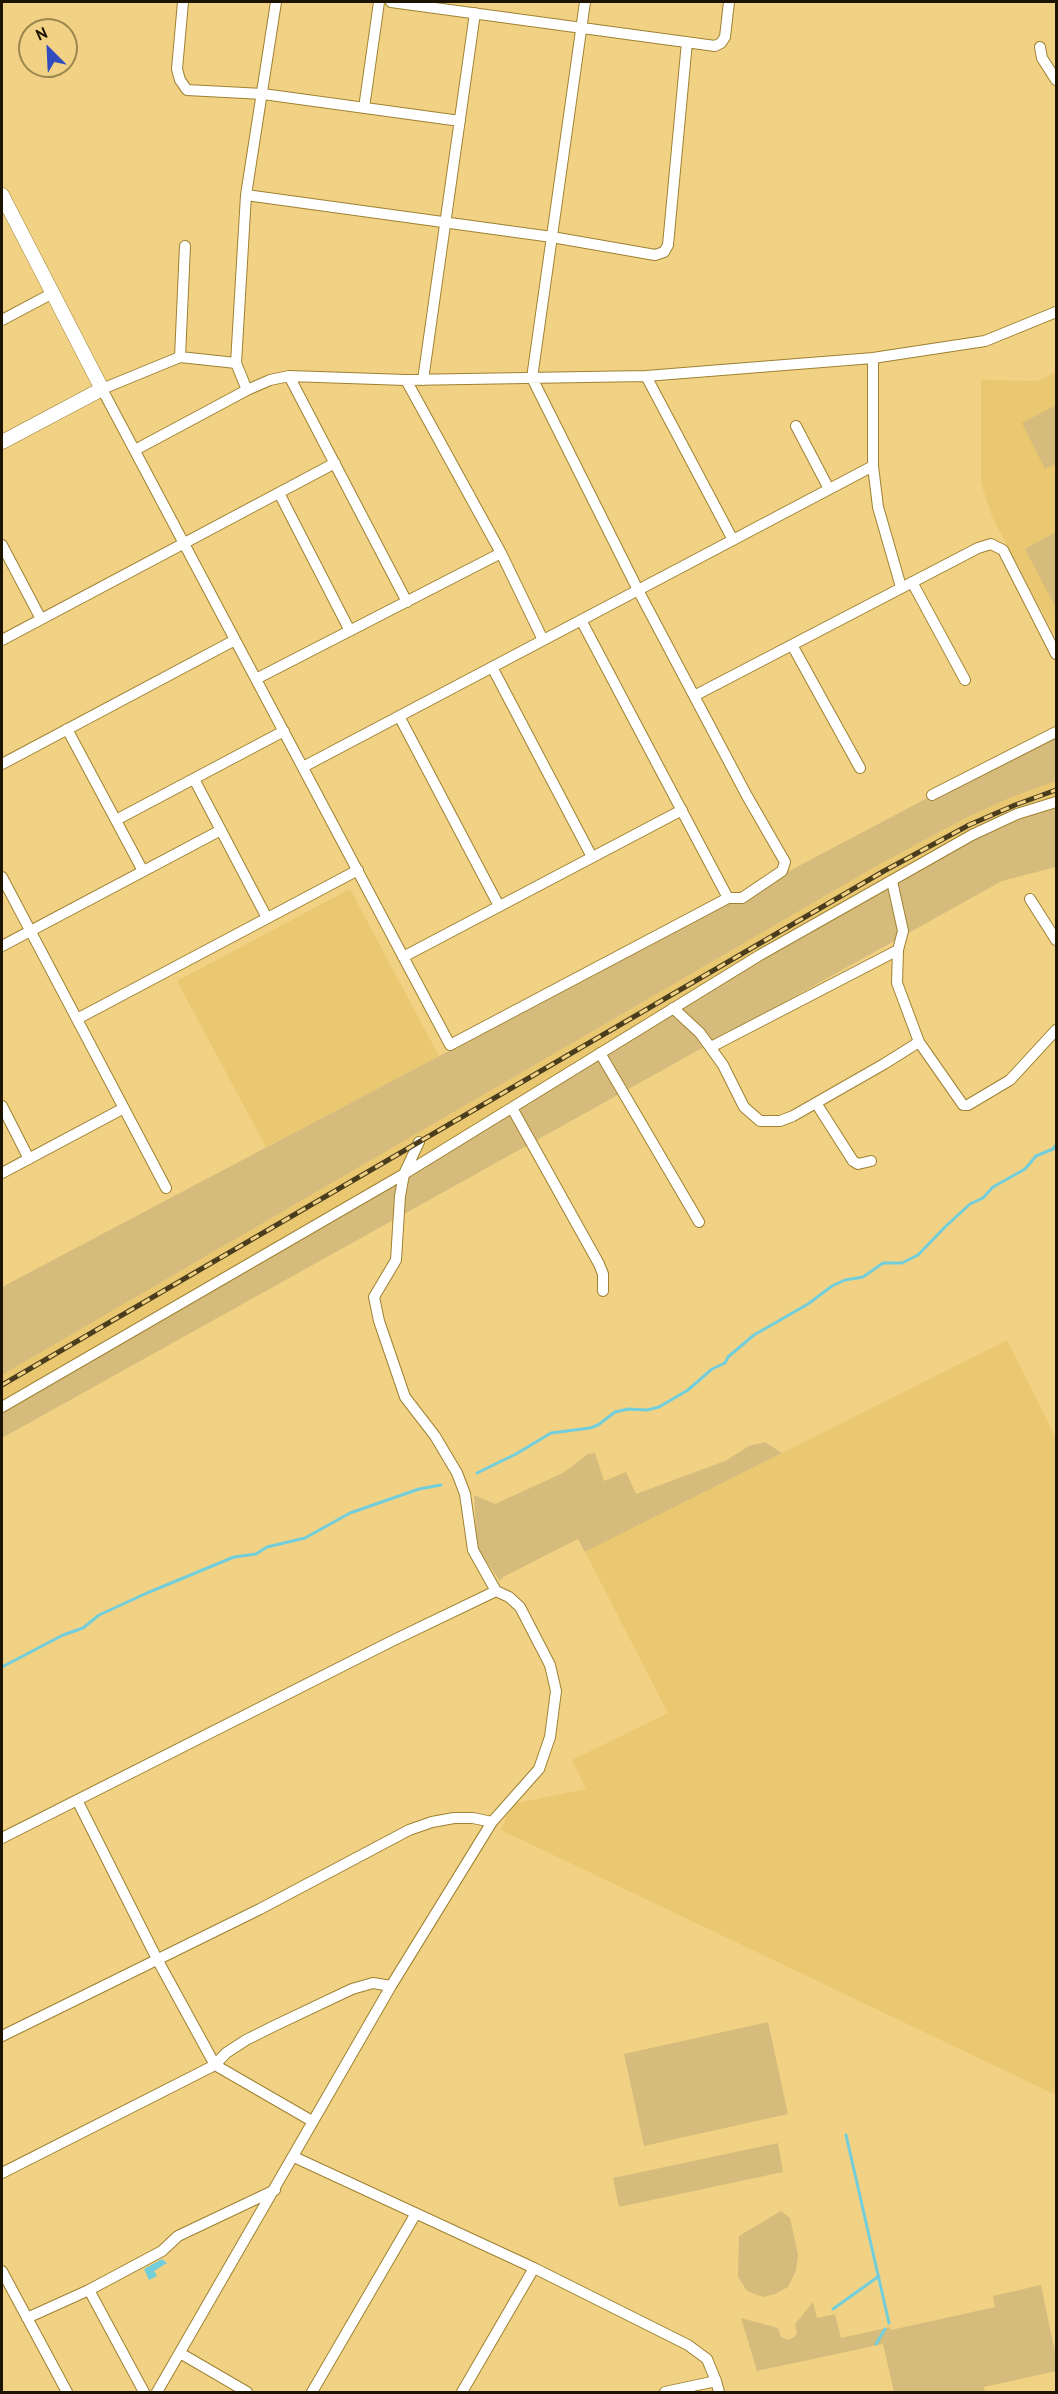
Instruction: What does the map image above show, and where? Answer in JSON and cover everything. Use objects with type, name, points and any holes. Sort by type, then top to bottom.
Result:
[{"type":"street","points":[[183,2],[177,69],[180,80],[187,90],[263,94],[460,121]]},
{"type":"street","points":[[247,390],[236,363],[246,195],[276,2]]},
{"type":"street","points":[[364,108],[379,2]]},
{"type":"street","points":[[391,2],[715,46],[725,37],[729,2]]},
{"type":"street","points":[[2,198],[450,1045],[728,898],[742,898],[782,871],[785,862],[638,590],[532,378],[585,2]]},
{"type":"street","points":[[423,380],[475,13]]},
{"type":"street","points":[[246,195],[552,237],[655,255],[664,252],[668,245],[687,42]]},
{"type":"street","points":[[1040,47],[1042,58],[1056,80]]},
{"type":"street","points":[[180,357],[185,246]]},
{"type":"street","points":[[2,320],[51,294]]},
{"type":"street","points":[[135,450],[247,390],[270,380],[289,376],[406,381],[646,376],[873,358],[985,341],[1056,312]]},
{"type":"street","points":[[2,442],[102,389],[180,357],[236,363]]},
{"type":"street","points":[[873,358],[873,466],[878,507],[901,588]]},
{"type":"street","points":[[289,376],[407,602]]},
{"type":"street","points":[[646,376],[733,540]]},
{"type":"street","points":[[406,381],[501,553],[543,640]]},
{"type":"street","points":[[796,426],[830,489]]},
{"type":"street","points":[[2,640],[335,463]]},
{"type":"street","points":[[303,767],[873,466]]},
{"type":"street","points":[[279,493],[350,631]]},
{"type":"street","points":[[694,696],[978,548],[991,544],[1003,550],[1056,654]]},
{"type":"street","points":[[2,545],[41,619]]},
{"type":"street","points":[[256,679],[501,553]]},
{"type":"street","points":[[912,582],[965,680]]},
{"type":"street","points":[[581,620],[728,898]]},
{"type":"street","points":[[2,764],[235,639]]},
{"type":"street","points":[[792,645],[860,768]]},
{"type":"street","points":[[492,667],[592,857]]},
{"type":"street","points":[[399,716],[499,906]]},
{"type":"street","points":[[67,729],[143,871]]},
{"type":"street","points":[[116,820],[284,731]]},
{"type":"street","points":[[932,795],[1056,732]]},
{"type":"street","points":[[194,779],[267,918]]},
{"type":"street","points":[[2,1407],[404,1174],[760,955],[972,835],[1017,814],[1056,802]]},
{"type":"street","points":[[403,957],[682,810]]},
{"type":"street","points":[[2,946],[221,830]]},
{"type":"street","points":[[77,1019],[358,870]]},
{"type":"street","points":[[2,878],[166,1188]]},
{"type":"street","points":[[892,881],[903,931],[898,950],[897,983],[919,1042],[963,1105],[968,1105],[1010,1080],[1056,1030]]},
{"type":"street","points":[[1030,899],[1056,939]]},
{"type":"street","points":[[711,1047],[898,950]]},
{"type":"street","points":[[673,1008],[700,1033],[711,1047],[723,1065],[744,1107],[760,1121],[780,1121],[816,1103],[919,1042]]},
{"type":"street","points":[[600,1053],[699,1222]]},
{"type":"street","points":[[816,1103],[853,1161],[858,1164],[871,1161]]},
{"type":"street","points":[[2,1106],[29,1159]]},
{"type":"street","points":[[2,1173],[124,1108]]},
{"type":"street","points":[[512,1108],[599,1264],[603,1274],[603,1292]]},
{"type":"street","points":[[157,2392],[391,1986],[492,1822],[539,1769],[550,1737],[556,1691],[550,1665],[520,1607],[509,1597],[496,1591],[473,1550],[465,1494],[457,1473],[435,1436],[405,1397],[379,1321],[374,1297],[398,1253],[400,1196],[404,1174],[419,1142]]},
{"type":"street","points":[[2,1838],[496,1591]]},
{"type":"street","points":[[77,1800],[157,1959],[215,2065],[312,2121]]},
{"type":"street","points":[[2,2036],[260,1909],[410,1830],[432,1822],[454,1818],[473,1818],[492,1822]]},
{"type":"street","points":[[2,2173],[215,2065],[226,2053],[246,2040],[352,1989],[373,1983],[391,1986]]},
{"type":"street","points":[[294,2157],[415,2215],[534,2268],[688,2345],[707,2359],[719,2392]]},
{"type":"street","points":[[27,2318],[89,2290],[162,2251],[178,2236],[275,2189]]},
{"type":"street","points":[[312,2392],[415,2215]]},
{"type":"street","points":[[462,2392],[534,2268]]},
{"type":"street","points":[[2,2271],[67,2392]]},
{"type":"street","points":[[89,2290],[144,2392]]},
{"type":"street","points":[[2,2299],[13,2294]]},
{"type":"street","points":[[180,2354],[247,2392]]},
{"type":"street","points":[[665,2392],[716,2381]]},
{"type":"shaded area","points":[[1056,372],[1056,637],[993,519],[981,483],[981,380],[1037,381]]},
{"type":"shaded area","points":[[1056,405],[1056,464],[1045,469],[1022,423]]},
{"type":"shaded area","points":[[1056,532],[1056,608],[1025,549]]},
{"type":"shaded area","points":[[1056,730],[1056,781],[1012,797],[966,818],[880,864],[2,1375],[2,1287]]},
{"type":"shaded area","points":[[1056,781],[1056,806],[976,839],[2,1403],[2,1375],[880,864],[966,818],[1012,797]]},
{"type":"shaded area","points":[[1056,806],[1056,867],[1002,881],[2,1438],[2,1403],[891,884],[976,839]]},
{"type":"shaded area","points":[[350,889],[439,1056],[266,1147],[177,981]]},
{"type":"shaded area","points":[[1007,1340],[1056,1438],[1056,2095],[501,1830],[512,1804],[586,1789],[572,1760],[668,1713],[585,1552]]},
{"type":"shaded area","points":[[765,1442],[782,1453],[585,1552],[578,1539],[503,1577],[500,1581],[477,1548],[474,1495],[495,1504],[563,1473],[588,1454],[595,1453],[604,1481],[626,1472],[636,1494],[725,1461],[749,1446]]},
{"type":"shaded area","points":[[768,2022],[788,2114],[644,2146],[624,2054]]},
{"type":"shaded area","points":[[778,2143],[783,2172],[619,2207],[613,2178]]},
{"type":"shaded area","points":[[781,2211],[790,2218],[798,2255],[796,2271],[788,2287],[763,2297],[747,2291],[738,2277],[739,2236]]},
{"type":"shaded area","points":[[1041,2285],[1056,2357],[1056,2371],[984,2387],[985,2392],[894,2392],[883,2344],[757,2371],[741,2318],[778,2328],[781,2337],[789,2340],[797,2333],[795,2324],[813,2302],[817,2318],[835,2314],[841,2338],[890,2327],[891,2330],[995,2307],[993,2296]]},
{"type":"water","points":[[162,2259],[167,2263],[154,2271],[157,2276],[149,2280],[144,2269]]},
{"type":"waterway","points":[[477,1473],[516,1454],[551,1433],[590,1428],[615,1412],[659,1407],[688,1390],[712,1369],[725,1363],[728,1357],[754,1335],[808,1304],[832,1286],[845,1280],[863,1277],[883,1263],[902,1263],[918,1255],[970,1204],[983,1198],[993,1187],[1025,1169],[1036,1156],[1053,1149],[1056,1145]]},
{"type":"waterway","points":[[2,1667],[63,1635],[83,1628],[99,1615],[147,1593],[234,1557],[256,1554],[267,1547],[305,1538],[350,1513],[419,1489],[441,1485]]},
{"type":"waterway","points":[[846,2135],[889,2323]]},
{"type":"waterway","points":[[833,2309],[879,2276]]},
{"type":"waterway","points":[[876,2344],[885,2329]]},
{"type":"railway","points":[[2,1385],[884,871],[969,825],[1056,790]]}]
